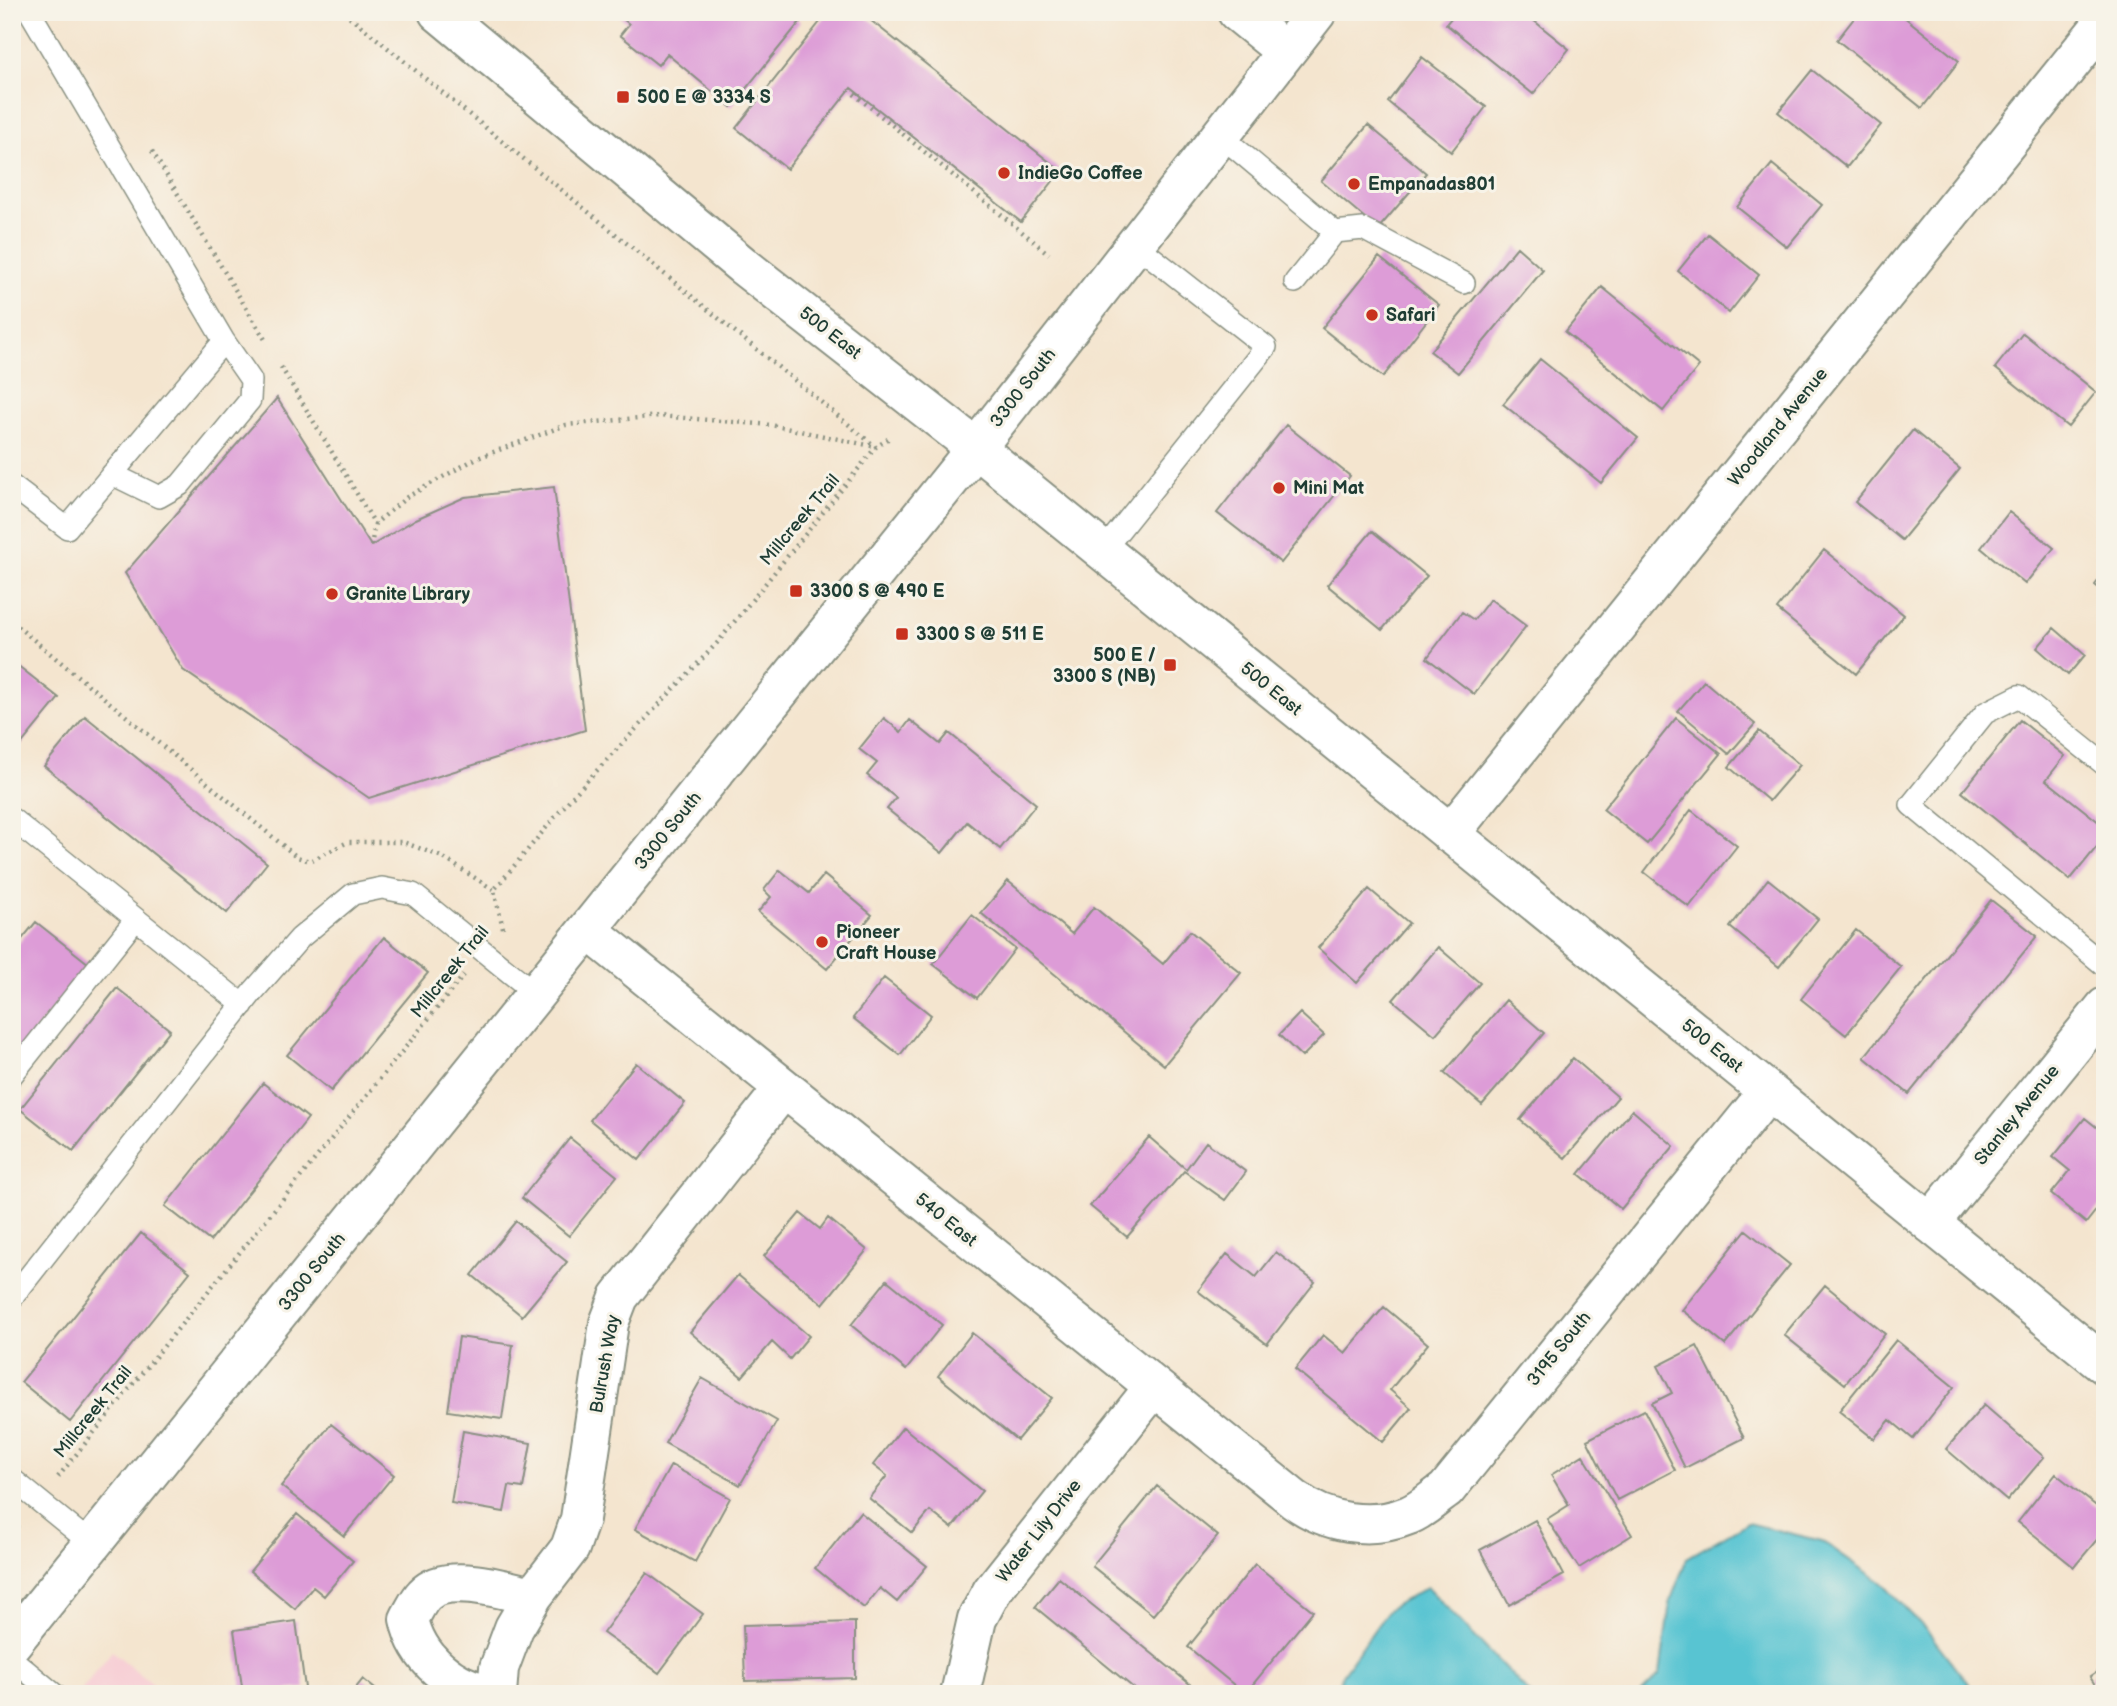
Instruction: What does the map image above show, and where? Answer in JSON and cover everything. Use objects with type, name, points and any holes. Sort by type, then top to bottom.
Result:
[{"type":"street","name":"500 East","points":[[438,12],[741,265],[976,448],[2105,1365]]},
{"type":"street","points":[[1237,12],[1285,51]]},
{"type":"street","name":"3300 South","points":[[12,1643],[976,448],[1317,12]]},
{"type":"street","name":"Woodland Avenue","points":[[1450,834],[2105,21]]},
{"type":"street","name":"540 East","points":[[588,930],[1307,1508]]},
{"type":"street","name":"Stanley Avenue","points":[[1930,1223],[2105,1007]]},
{"type":"street","name":"Bulrush Way","points":[[533,1596],[472,1584],[440,1584],[425,1594],[409,1619],[413,1640],[431,1663],[470,1691],[496,1685],[514,1628],[533,1596],[570,1548],[580,1519],[610,1323],[619,1297],[783,1089]]},
{"type":"street","name":"3195 South","points":[[1307,1508],[1339,1522],[1373,1523],[1409,1515],[1446,1490],[1768,1092]]},
{"type":"street","name":"Water Lily Drive","points":[[960,1694],[977,1619],[992,1591],[1154,1387]]},
{"type":"lane","points":[[30,12],[224,341],[251,380],[250,400],[180,485],[159,497],[112,474]]},
{"type":"lane","points":[[1220,135],[1335,232]]},
{"type":"lane","points":[[1295,282],[1335,232],[1363,229],[1464,283]]},
{"type":"lane","points":[[1103,551],[1266,347],[1135,244]]},
{"type":"lane","points":[[12,486],[67,528],[224,341]]},
{"type":"lane","points":[[2105,765],[2019,696],[1985,713],[1911,805],[2105,966]]},
{"type":"lane","points":[[12,819],[243,1005]]},
{"type":"lane","points":[[12,1298],[243,1005],[300,939],[353,894],[382,888],[414,894],[535,993]]},
{"type":"lane","points":[[12,1074],[136,919]]},
{"type":"lane","points":[[12,1479],[93,1545]]},
{"type":"lane","points":[[12,1659],[54,1694]]},
{"type":"path","points":[[344,12],[876,447]]},
{"type":"path","points":[[853,94],[1049,254]]},
{"type":"path","points":[[150,147],[270,347]]},
{"type":"path","points":[[277,359],[375,524]]},
{"type":"path","points":[[371,546],[375,524],[407,497],[475,459],[566,425],[659,416],[771,425],[876,447]]},
{"type":"path","name":"Millcreek Trail","points":[[12,1532],[504,927],[494,890],[571,798],[718,642],[876,447],[891,437]]},
{"type":"path","points":[[12,622],[297,857],[310,861],[348,842],[403,842],[442,857],[494,890]]},
{"type":"shaded area","points":[[112,1651],[165,1694],[78,1694]]},
{"type":"water","points":[[1747,1523],[1822,1541],[1881,1582],[1929,1633],[1976,1694],[1640,1694],[1660,1674],[1670,1602],[1687,1558]]},
{"type":"water","points":[[1427,1587],[1530,1694],[1336,1694],[1342,1675],[1389,1609]]},
{"type":"building","points":[[615,12],[789,12],[800,22],[731,107],[667,54],[658,65],[620,35],[629,24]]},
{"type":"building","points":[[828,12],[860,12],[1061,171],[1021,222],[851,88],[787,169],[736,128]]},
{"type":"building","points":[[1456,12],[1523,12],[1569,49],[1533,94],[1446,24]]},
{"type":"building","points":[[1690,12],[1706,12],[1700,20]]},
{"type":"building","points":[[1859,12],[1898,12],[1959,61],[1922,108],[1837,40]]},
{"type":"building","points":[[1422,57],[1486,107],[1451,152],[1388,102]]},
{"type":"building","points":[[1812,70],[1881,125],[1847,167],[1778,112]]},
{"type":"building","points":[[1368,125],[1426,173],[1378,229],[1321,181]]},
{"type":"building","points":[[1772,164],[1822,205],[1787,247],[1737,207]]},
{"type":"building","points":[[1708,234],[1759,275],[1729,313],[1678,271]]},
{"type":"building","points":[[1517,247],[1543,270],[1458,373],[1430,351]]},
{"type":"building","points":[[1379,257],[1439,305],[1383,377],[1322,328]]},
{"type":"building","points":[[1602,287],[1699,366],[1663,411],[1565,332]]},
{"type":"building","points":[[2023,333],[2096,392],[2068,427],[1995,368]]},
{"type":"building","points":[[1540,359],[1638,438],[1601,483],[1503,404]]},
{"type":"building","points":[[277,398],[371,546],[416,519],[465,497],[554,487],[585,730],[369,798],[183,670],[125,573]]},
{"type":"building","points":[[1286,425],[1350,476],[1281,563],[1217,513]]},
{"type":"building","points":[[1913,430],[1960,469],[1902,540],[1855,502]]},
{"type":"building","points":[[2009,512],[2054,548],[2025,584],[1981,548]]},
{"type":"building","points":[[1372,531],[1427,576],[1382,630],[1327,585]]},
{"type":"building","points":[[1824,550],[1904,615],[1856,674],[1777,609]]},
{"type":"building","points":[[2105,572],[2105,593],[2095,585]]},
{"type":"building","points":[[1490,599],[1526,626],[1474,694],[1427,658],[1462,612],[1474,620]]},
{"type":"building","points":[[2054,628],[2085,655],[2068,675],[2037,648]]},
{"type":"building","points":[[12,661],[59,698],[19,747],[12,742]]},
{"type":"building","points":[[1704,681],[1755,724],[1729,754],[1678,711]]},
{"type":"building","points":[[85,716],[267,863],[227,913],[44,766]]},
{"type":"building","points":[[884,718],[901,732],[910,720],[940,744],[949,733],[1036,804],[1000,849],[967,822],[942,853],[887,809],[896,798],[867,775],[877,763],[859,749]]},
{"type":"building","points":[[1676,718],[1721,754],[1647,844],[1603,809]]},
{"type":"building","points":[[2020,720],[2065,756],[2046,780],[2105,827],[2105,837],[2070,880],[1962,792]]},
{"type":"building","points":[[1759,731],[1800,765],[1769,801],[1729,767]]},
{"type":"building","points":[[1691,810],[1737,846],[1689,907],[1644,872]]},
{"type":"building","name":"Pioneer Craft House","points":[[780,870],[809,893],[824,875],[872,915],[827,969],[758,912],[771,897],[764,890]]},
{"type":"building","points":[[1768,879],[1818,919],[1779,967],[1730,927]]},
{"type":"building","points":[[1008,881],[1072,934],[1094,907],[1163,964],[1190,931],[1241,973],[1164,1065],[981,913]]},
{"type":"building","points":[[1369,889],[1409,923],[1357,983],[1318,948]]},
{"type":"building","points":[[1991,900],[2037,936],[1909,1094],[1864,1057]]},
{"type":"building","points":[[972,915],[1015,949],[977,998],[933,964]]},
{"type":"building","points":[[36,922],[89,964],[12,1060],[12,951]]},
{"type":"building","points":[[1856,930],[1901,967],[1846,1035],[1801,999]]},
{"type":"building","points":[[384,937],[428,973],[331,1091],[287,1055]]},
{"type":"building","points":[[1438,947],[1480,983],[1435,1035],[1393,1000]]},
{"type":"building","points":[[884,978],[931,1015],[900,1055],[853,1018]]},
{"type":"building","points":[[117,988],[170,1030],[73,1151],[20,1109]]},
{"type":"building","points":[[1506,1000],[1544,1033],[1482,1105],[1444,1073]]},
{"type":"building","points":[[1300,1013],[1324,1035],[1302,1057],[1279,1035]]},
{"type":"building","points":[[1573,1058],[1618,1097],[1565,1158],[1520,1120]]},
{"type":"building","points":[[636,1063],[685,1103],[639,1160],[590,1120]]},
{"type":"building","points":[[263,1083],[308,1118],[210,1241],[165,1206]]},
{"type":"building","points":[[1632,1110],[1674,1146],[1621,1209],[1579,1174]]},
{"type":"building","points":[[2085,1118],[2105,1134],[2105,1199],[2086,1223],[2051,1194],[2070,1171],[2053,1157]]},
{"type":"building","points":[[1149,1137],[1186,1169],[1206,1142],[1246,1172],[1225,1200],[1184,1171],[1127,1237],[1090,1206]]},
{"type":"building","points":[[570,1138],[617,1176],[569,1236],[522,1198]]},
{"type":"building","points":[[800,1213],[820,1229],[828,1218],[867,1250],[823,1304],[764,1256]]},
{"type":"building","points":[[516,1221],[567,1262],[522,1316],[472,1275]]},
{"type":"building","points":[[1746,1230],[1790,1265],[1725,1345],[1682,1310]]},
{"type":"building","points":[[141,1233],[190,1272],[70,1422],[21,1382]]},
{"type":"building","points":[[1276,1252],[1315,1282],[1267,1344],[1198,1291],[1227,1254],[1256,1277]]},
{"type":"building","points":[[738,1275],[809,1336],[790,1359],[772,1342],[742,1377],[690,1332]]},
{"type":"building","points":[[887,1280],[942,1325],[906,1370],[851,1325]]},
{"type":"building","points":[[1825,1285],[1885,1334],[1845,1384],[1784,1335]]},
{"type":"building","points":[[1384,1307],[1428,1344],[1390,1390],[1411,1408],[1383,1442],[1295,1369],[1323,1335],[1345,1353]]},
{"type":"building","points":[[972,1333],[1052,1398],[1017,1440],[938,1376]]},
{"type":"building","points":[[459,1337],[513,1345],[502,1419],[448,1411]]},
{"type":"building","points":[[1896,1340],[1954,1387],[1913,1439],[1890,1420],[1874,1439],[1839,1411]]},
{"type":"building","points":[[1697,1346],[1744,1438],[1685,1468],[1652,1403],[1672,1393],[1658,1366]]},
{"type":"building","points":[[702,1378],[777,1421],[740,1485],[665,1443]]},
{"type":"building","points":[[1984,1405],[2044,1457],[2007,1501],[1946,1449]]},
{"type":"building","points":[[1644,1410],[1675,1470],[1617,1500],[1587,1440]]},
{"type":"building","points":[[331,1424],[394,1475],[344,1536],[281,1486]]},
{"type":"building","points":[[903,1427],[982,1491],[952,1528],[930,1511],[912,1533],[869,1498],[887,1476],[873,1465]]},
{"type":"building","points":[[463,1431],[531,1443],[523,1488],[509,1486],[504,1512],[451,1503]]},
{"type":"building","points":[[1583,1455],[1632,1535],[1579,1568],[1547,1519],[1569,1505],[1551,1475]]},
{"type":"building","points":[[671,1465],[730,1498],[695,1562],[635,1529]]},
{"type":"building","points":[[2056,1474],[2105,1513],[2105,1530],[2074,1567],[2018,1522]]},
{"type":"building","points":[[1157,1486],[1218,1536],[1153,1615],[1092,1566]]},
{"type":"building","points":[[860,1512],[927,1566],[897,1602],[880,1588],[864,1608],[815,1568]]},
{"type":"building","points":[[297,1514],[353,1561],[324,1596],[313,1587],[295,1609],[250,1571]]},
{"type":"building","points":[[1535,1520],[1564,1575],[1509,1605],[1480,1550]]},
{"type":"building","points":[[1255,1564],[1313,1611],[1245,1694],[1188,1647]]},
{"type":"building","points":[[647,1573],[703,1614],[659,1673],[603,1633]]},
{"type":"building","points":[[1059,1578],[1202,1694],[1141,1694],[1035,1607]]},
{"type":"building","points":[[296,1621],[305,1688],[243,1694],[234,1630]]},
{"type":"building","points":[[855,1622],[855,1678],[745,1681],[743,1625]]},
{"type":"building","points":[[2105,1667],[2105,1694],[2101,1694],[2090,1677]]},
{"type":"building","points":[[363,1679],[381,1694],[351,1694]]},
{"type":"place","name":"500 E @ 3334 S","points":[[623,97]]},
{"type":"place","name":"IndieGo Coffee","points":[[1004,173]]},
{"type":"place","name":"Empanadas801","points":[[1354,184]]},
{"type":"place","name":"Safari","points":[[1372,315]]},
{"type":"place","name":"Mini Mat","points":[[1279,488]]},
{"type":"place","name":"3300 S @ 490 E","points":[[796,591]]},
{"type":"place","name":"Granite Library","points":[[332,594]]},
{"type":"place","name":"3300 S @ 511 E","points":[[902,634]]},
{"type":"place","name":"500 E / 3300 S (NB)","points":[[1170,665]]},
{"type":"place","name":"Pioneer Craft House","points":[[822,942]]}]
